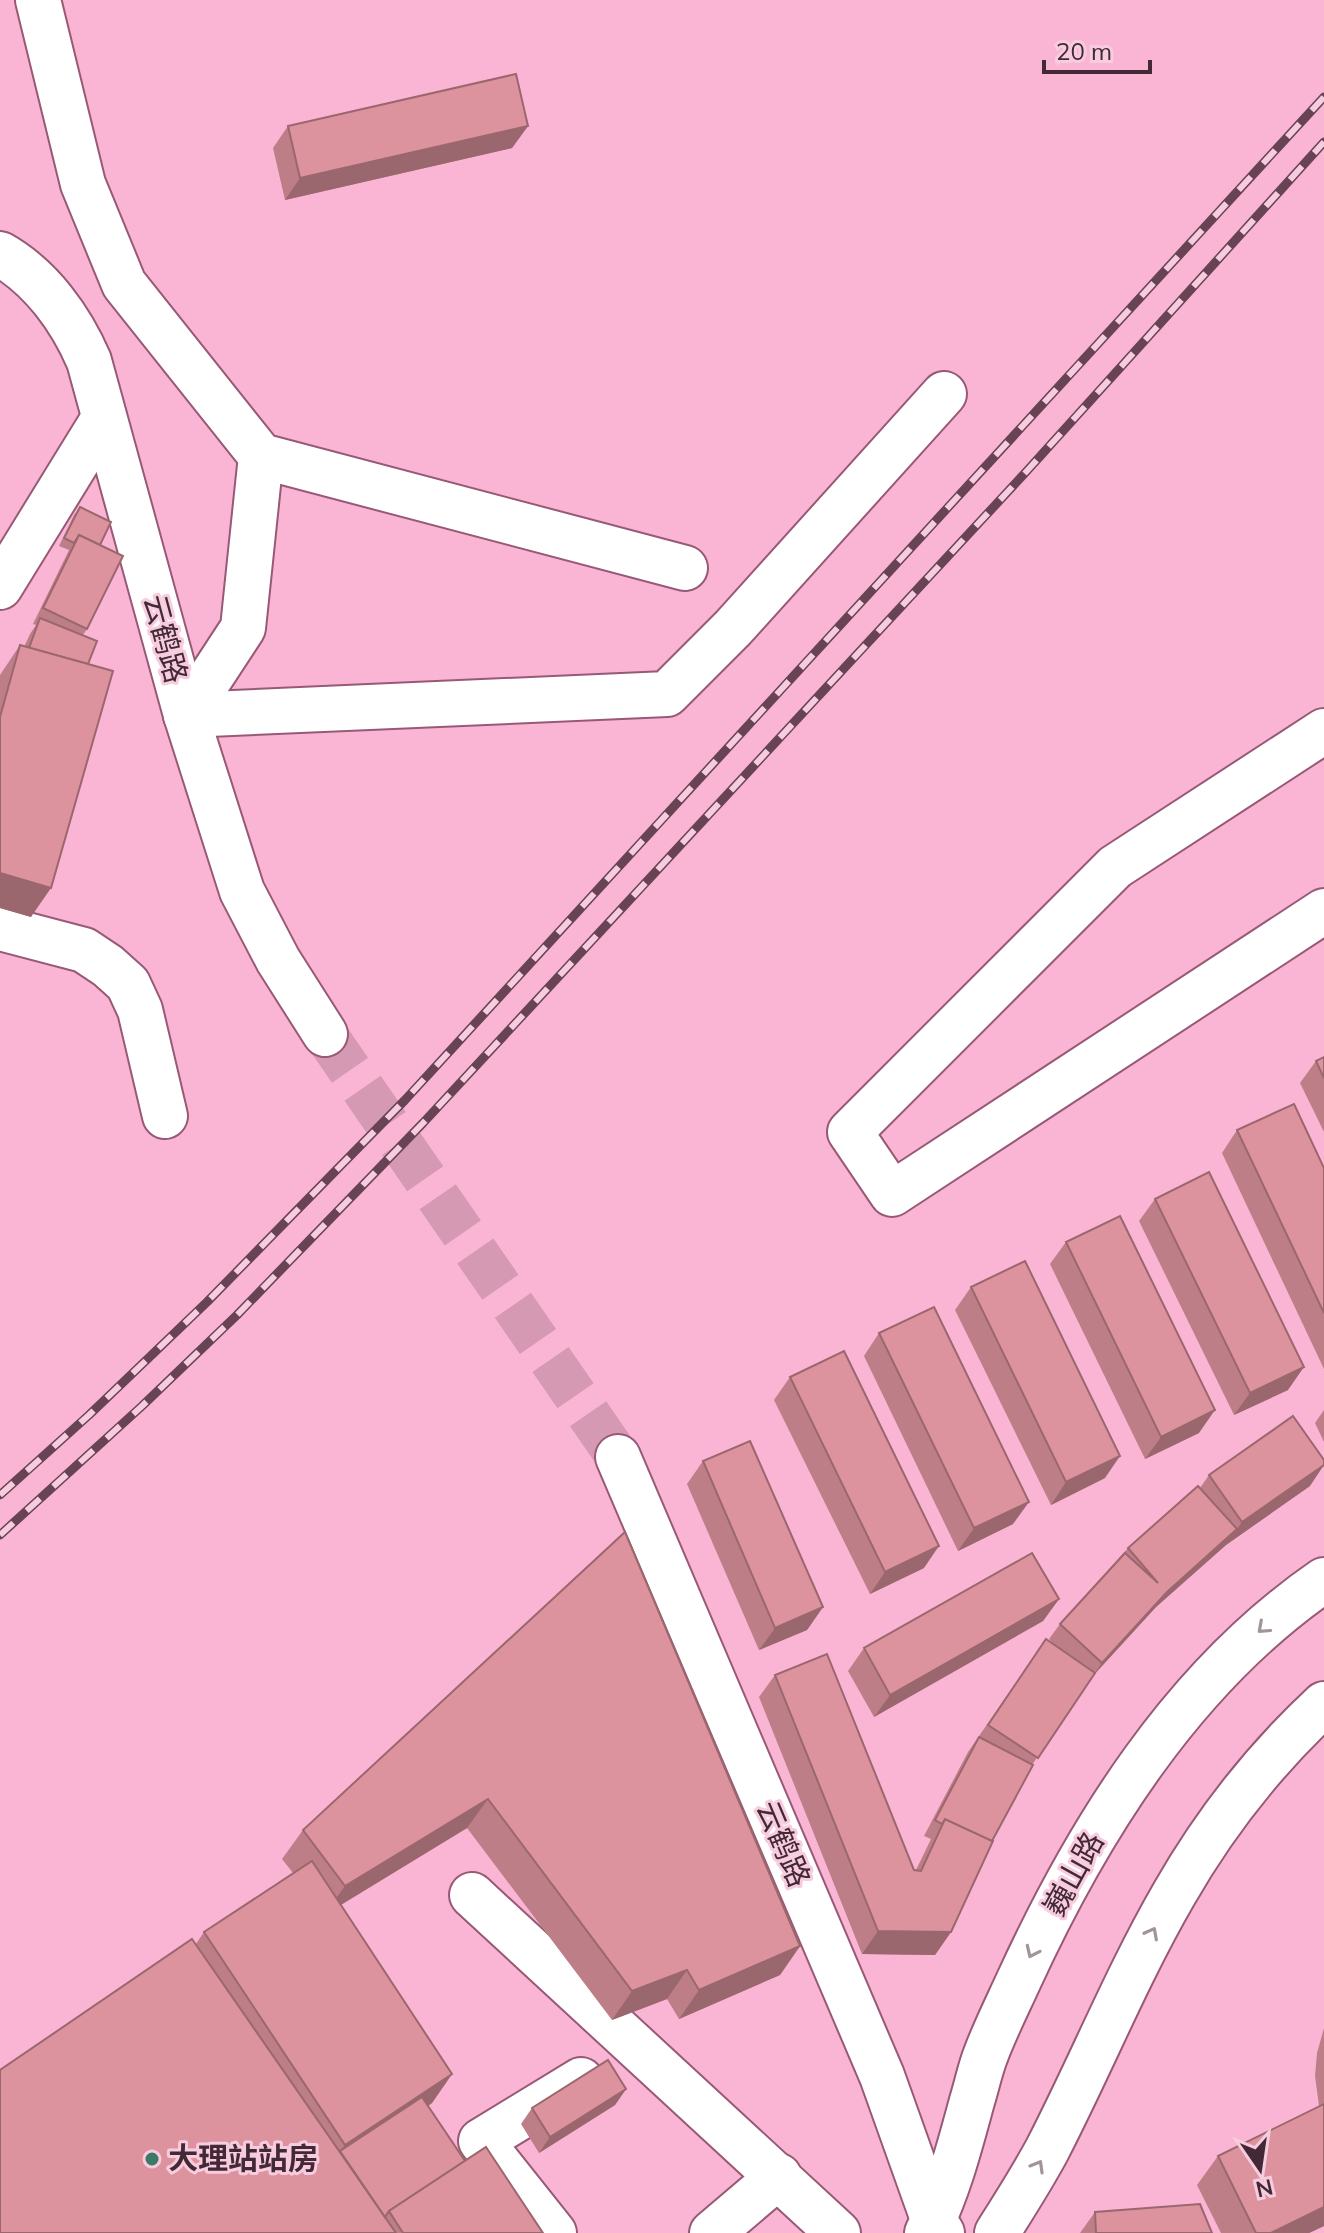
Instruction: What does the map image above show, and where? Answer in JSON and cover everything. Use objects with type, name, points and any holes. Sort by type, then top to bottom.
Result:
[{"type":"main road","points":[[38,0],[83,184],[124,284],[261,456],[685,568]]},
{"type":"main road","name":"云鹤路","points":[[0,254],[36,282],[66,318],[89,361],[186,715],[242,891],[278,960],[325,1034]]},
{"type":"main road","points":[[186,715],[667,694],[733,628],[944,394]]},
{"type":"main road","points":[[0,587],[104,418]]},
{"type":"main road","points":[[186,715],[243,628],[261,456]]},
{"type":"main road","points":[[1324,731],[1115,867],[850,1132],[892,1194],[1324,911]]},
{"type":"main road","points":[[0,928],[84,950],[128,984],[140,1010],[165,1116]]},
{"type":"main road","name":"云鹤路","points":[[618,1457],[882,2076],[934,2228]]},
{"type":"main road","name":"巍山路","points":[[934,2228],[989,2046],[1045,1926],[1096,1833],[1148,1756],[1211,1679],[1278,1614],[1324,1580]]},
{"type":"main road","points":[[997,2233],[1046,2153],[1118,1999],[1194,1860],[1238,1797],[1324,1704]]},
{"type":"main road","points":[[472,1895],[838,2233]]},
{"type":"main road","points":[[554,2233],[481,2141],[635,2046]]},
{"type":"main road","points":[[712,2233],[779,2176]]},
{"type":"building","points":[[516,74],[528,126],[300,178],[288,126]]},
{"type":"building","points":[[80,507],[111,522],[100,545],[79,535],[74,543],[64,538]]},
{"type":"building","points":[[79,535],[123,556],[87,629],[43,608]]},
{"type":"building","points":[[40,618],[97,641],[88,664],[29,648]]},
{"type":"building","points":[[20,645],[113,671],[51,888],[0,873],[0,717]]},
{"type":"building","points":[[1324,1057],[1324,1078],[1316,1061]]},
{"type":"building","points":[[1294,1104],[1324,1168],[1324,1313],[1237,1130]]},
{"type":"building","points":[[1209,1172],[1304,1367],[1250,1393],[1155,1199]]},
{"type":"building","points":[[1120,1216],[1215,1410],[1161,1437],[1066,1242]]},
{"type":"building","points":[[1025,1261],[1120,1456],[1066,1482],[971,1287]]},
{"type":"building","points":[[934,1307],[1029,1502],[974,1528],[879,1333]]},
{"type":"building","points":[[844,1351],[939,1546],[885,1572],[790,1377]]},
{"type":"building","points":[[1293,1416],[1324,1460],[1324,1465],[1242,1522],[1209,1475]]},
{"type":"building","points":[[750,1441],[823,1607],[775,1628],[703,1461]]},
{"type":"building","points":[[1198,1486],[1237,1529],[1167,1592],[1102,1663],[1060,1624],[1125,1553],[1158,1583],[1128,1548]]},
{"type":"building","points":[[625,1532],[800,1946],[699,1990],[687,1970],[632,1991],[488,1799],[345,1886],[303,1830]]},
{"type":"building","points":[[1032,1553],[1059,1599],[890,1695],[864,1648]]},
{"type":"building","points":[[1046,1639],[1095,1673],[1038,1758],[988,1725]]},
{"type":"building","points":[[827,1654],[914,1870],[921,1871],[945,1819],[993,1841],[951,1932],[878,1931],[775,1675]]},
{"type":"building","points":[[979,1737],[1033,1765],[992,1841],[945,1819],[942,1824],[935,1820]]},
{"type":"building","points":[[312,1861],[452,2074],[345,2145],[204,1932]]},
{"type":"building","name":"大理站站房","points":[[192,1939],[396,2233],[0,2233],[0,2070]]},
{"type":"building","points":[[608,2060],[626,2089],[550,2137],[532,2108]]},
{"type":"building","points":[[422,2097],[465,2161],[389,2211],[385,2217],[340,2151]]},
{"type":"building","points":[[1324,2104],[1324,2207],[1271,2233],[1256,2233],[1218,2156]]},
{"type":"building","points":[[486,2147],[543,2233],[403,2233],[389,2211]]},
{"type":"building","points":[[1200,2204],[1212,2233],[1096,2233],[1095,2212]]},
{"type":"tunnel","points":[[325,1034],[618,1457]]},
{"type":"railway","points":[[0,1495],[207,1302],[405,1100],[1324,97]]},
{"type":"railway","points":[[0,1535],[237,1315],[423,1123],[1025,473],[1324,142]]},
{"type":"place","name":"大理站站房","points":[[152,2159]]}]
